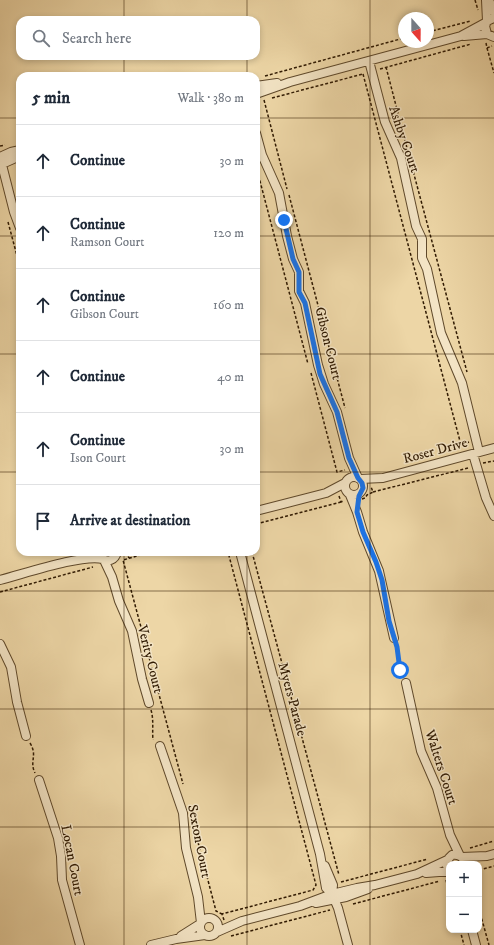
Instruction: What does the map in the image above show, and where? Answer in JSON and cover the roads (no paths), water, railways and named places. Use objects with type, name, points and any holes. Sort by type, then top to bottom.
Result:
[{"type":"street","points":[[487,0],[494,12]]},
{"type":"street","points":[[487,0],[489,20],[485,29],[490,36],[491,46]]},
{"type":"street","points":[[260,93],[290,82],[461,36],[489,20]]},
{"type":"street","points":[[461,36],[490,36]]},
{"type":"street","name":"Ashby Court","points":[[368,61],[385,122],[401,158],[416,226],[422,239],[422,258],[427,269],[441,332],[462,384],[476,453],[476,465],[486,498],[494,516]]},
{"type":"street","points":[[260,86],[290,82]]},
{"type":"street","name":"Gibson Court","points":[[260,148],[279,193],[287,236],[293,259],[299,272],[299,292],[305,303],[319,369],[337,412],[349,458],[359,478]]},
{"type":"street","points":[[1,161],[11,152],[16,151]]},
{"type":"street","points":[[1,161],[16,158]]},
{"type":"street","points":[[1,161],[16,217]]},
{"type":"street","name":"Roser Drive","points":[[359,478],[383,478],[494,448]]},
{"type":"street","name":"Gibson Court","points":[[346,481],[349,458]]},
{"type":"street","points":[[260,511],[326,493],[353,477],[359,478],[362,483],[357,512]]},
{"type":"street","name":"Roser Drive","points":[[361,491],[383,478]]},
{"type":"street","points":[[346,481],[344,488],[349,494],[357,512],[363,532],[379,571],[394,638]]},
{"type":"street","points":[[326,493],[356,495],[361,491]]},
{"type":"street","points":[[78,560],[85,556]]},
{"type":"street","points":[[0,580],[78,560],[102,557],[110,560],[115,556]]},
{"type":"street","name":"Verity Court","points":[[112,577],[113,563],[116,556]]},
{"type":"street","name":"Myers Parade","points":[[241,556],[320,854],[332,885],[333,897],[348,945]]},
{"type":"street","name":"Verity Court","points":[[102,557],[112,577],[119,601],[132,631],[142,679],[149,703]]},
{"type":"street","points":[[0,644],[11,667],[17,702],[26,736]]},
{"type":"street","name":"Walters Court","points":[[406,683],[423,758],[437,788],[450,835],[462,859]]},
{"type":"street","name":"Sexton Court","points":[[160,746],[183,814],[188,858],[198,897],[201,924]]},
{"type":"street","name":"Locan Court","points":[[39,780],[58,838],[61,856],[62,880],[80,945]]},
{"type":"street","name":"Walters Court","points":[[448,861],[450,835]]},
{"type":"street","points":[[151,945],[176,939],[205,935],[211,936],[242,922],[333,897],[357,888],[375,886],[417,874],[455,855],[462,859],[490,855]]},
{"type":"street","points":[[477,861],[490,855]]},
{"type":"street","points":[[417,874],[446,871]]},
{"type":"street","name":"Sexton Court","points":[[198,897],[206,912],[219,919]]},
{"type":"street","points":[[176,939],[201,924],[205,919],[211,918],[242,922]]},
{"type":"street","points":[[217,932],[219,919]]},
{"type":"street","points":[[201,924],[201,932],[205,935]]},
{"type":"street","points":[[473,933],[476,945]]}]
